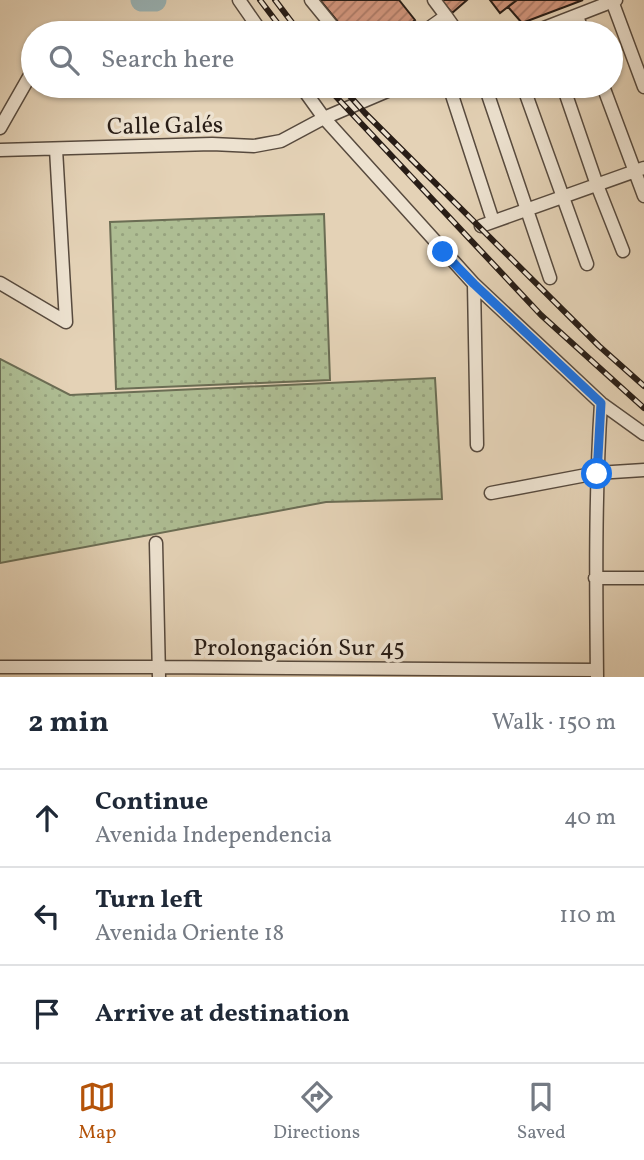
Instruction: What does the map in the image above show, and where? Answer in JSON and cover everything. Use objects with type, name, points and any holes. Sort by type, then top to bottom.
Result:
[{"type":"street","points":[[239,0],[254,21]]},
{"type":"street","points":[[311,0],[328,21]]},
{"type":"street","points":[[434,0],[450,21]]},
{"type":"street","points":[[565,21],[614,1],[621,21]]},
{"type":"street","points":[[439,21],[446,16]]},
{"type":"street","points":[[577,16],[579,21]]},
{"type":"street","points":[[623,27],[644,87]]},
{"type":"street","points":[[0,128],[21,91]]},
{"type":"street","points":[[309,98],[474,284],[601,403],[644,434]]},
{"type":"street","name":"Calle Galés","points":[[0,150],[212,144],[254,146],[281,141],[324,118],[371,98]]},
{"type":"street","points":[[453,98],[494,221]]},
{"type":"street","points":[[489,98],[550,278]]},
{"type":"street","points":[[527,98],[587,264]]},
{"type":"street","points":[[567,98],[623,251]]},
{"type":"street","points":[[608,98],[639,170],[644,197]]},
{"type":"street","points":[[0,283],[66,322],[56,149]]},
{"type":"street","points":[[481,226],[639,170]]},
{"type":"street","points":[[474,284],[477,445]]},
{"type":"street","points":[[597,674],[597,474],[601,403]]},
{"type":"street","points":[[491,493],[597,474],[644,470]]},
{"type":"street","points":[[156,543],[159,672]]},
{"type":"street","points":[[596,578],[644,578]]},
{"type":"street","name":"Prolongación Sur 45","points":[[0,667],[159,672],[597,674]]},
{"type":"green space","points":[[324,214],[330,380],[116,389],[110,222]]},
{"type":"green space","points":[[0,359],[70,395],[435,378],[442,499],[326,502],[0,563]]},
{"type":"building","points":[[320,0],[399,0],[415,20],[414,21],[337,21]]},
{"type":"building","points":[[441,0],[467,0],[452,13]]},
{"type":"building","points":[[490,0],[517,0],[500,13]]},
{"type":"building","points":[[517,0],[583,0],[527,21],[520,21],[508,7]]},
{"type":"waterway","points":[[142,0],[155,0]]},
{"type":"railway","points":[[260,0],[276,21]]},
{"type":"railway","points":[[275,0],[291,21]]},
{"type":"railway","points":[[337,98],[541,315],[644,408]]},
{"type":"railway","points":[[352,98],[599,346],[644,386]]},
{"type":"route","points":[[443,252],[601,403],[597,474]]}]
